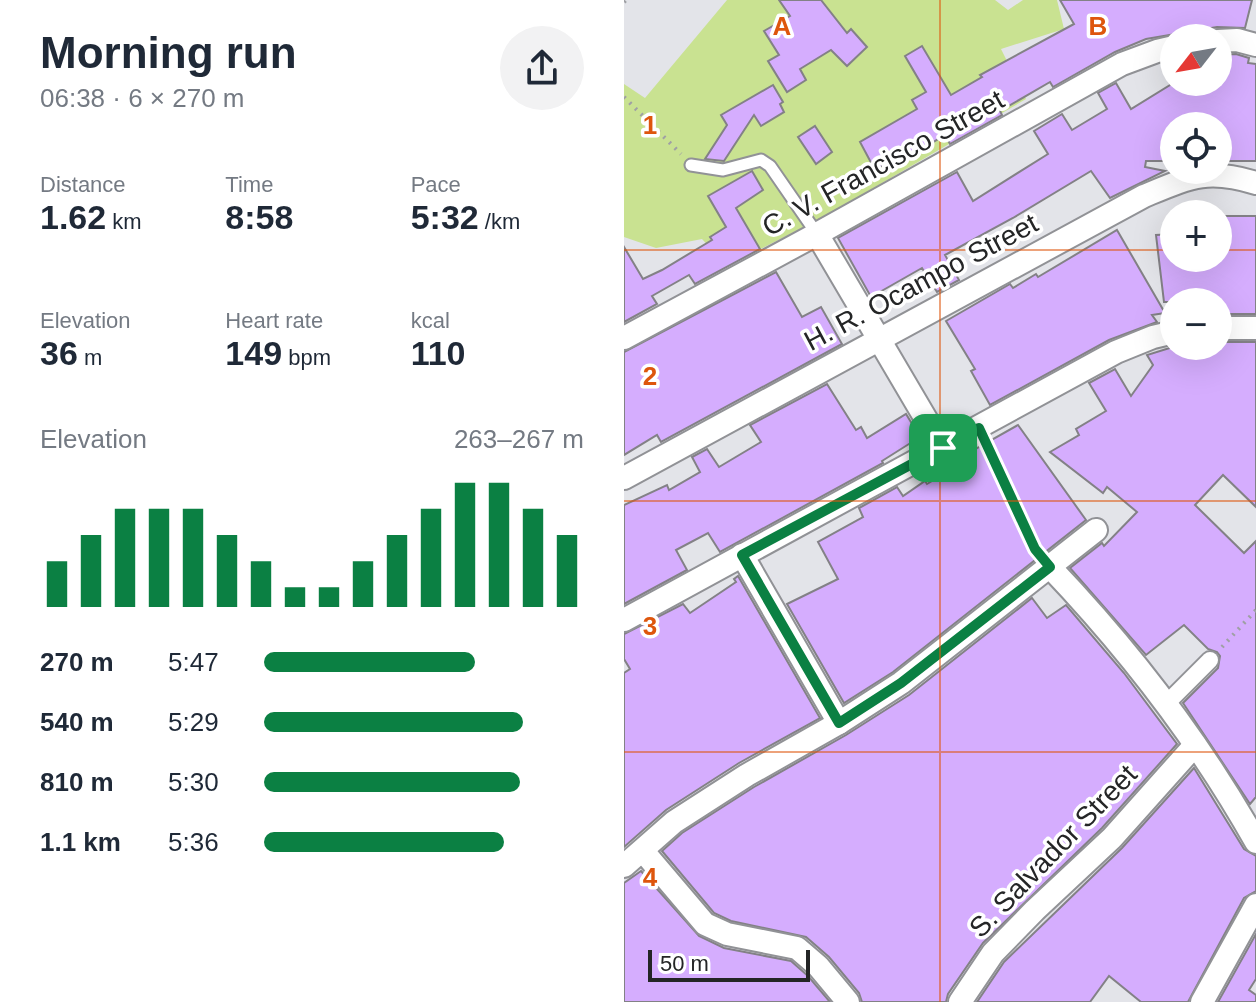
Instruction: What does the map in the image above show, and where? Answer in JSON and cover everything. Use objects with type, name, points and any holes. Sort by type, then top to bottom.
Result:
[{"type":"street","points":[[1232,40],[1256,45]]},
{"type":"street","name":"C. V. Francisco Street","points":[[624,338],[1122,64],[1160,50]]},
{"type":"street","name":"H. R. Ocampo Street","points":[[624,478],[1144,196],[1202,176],[1227,174],[1256,183]]},
{"type":"street","points":[[817,234],[943,448]]},
{"type":"street","points":[[1232,328],[1256,328]]},
{"type":"street","points":[[624,620],[1116,352],[1160,335]]},
{"type":"street","points":[[624,866],[674,822],[901,683],[1096,530]]},
{"type":"street","points":[[742,555],[839,723]]},
{"type":"street","points":[[1050,567],[1109,631],[1167,703],[1255,836]]},
{"type":"street","points":[[1167,703],[1210,660]]},
{"type":"street","name":"S. Salvador Street","points":[[960,1002],[993,953],[1112,838],[1195,745]]},
{"type":"street","points":[[643,851],[705,924],[727,934],[797,948],[818,966],[848,1002]]},
{"type":"street","points":[[1202,1002],[1256,905]]},
{"type":"lane","points":[[691,165],[723,170],[761,160],[770,166],[817,234]]},
{"type":"path","points":[[624,97],[691,165]]},
{"type":"path","points":[[979,428],[1035,549],[1050,567]]},
{"type":"path","points":[[1210,660],[1256,610]]},
{"type":"green space","points":[[727,0],[995,0],[1008,10],[1023,0],[1057,0],[1064,29],[1001,49],[1026,99],[824,217],[727,266],[702,239],[656,248],[624,237],[624,84],[645,98]]},
{"type":"building","points":[[779,0],[821,0],[847,33],[851,29],[867,47],[847,66],[831,50],[800,69],[806,80],[787,92],[768,61],[779,55],[764,31],[790,16]]},
{"type":"building","points":[[1060,0],[1252,0],[1245,28],[1232,28],[1232,24],[1160,24],[1160,37],[1115,52],[1053,87],[1050,82],[1000,111],[1002,115],[950,144],[945,135],[907,158],[904,153],[875,170],[860,142],[917,109],[912,100],[926,92],[905,56],[922,46],[951,95],[982,77],[980,75],[1074,24]]},
{"type":"building","points":[[1232,54],[1249,58],[1248,63],[1256,64],[1256,161],[1232,161],[1232,112],[1160,112],[1160,161],[1146,161],[1145,167],[1160,170],[1160,173],[1110,198],[1091,171],[945,255],[959,280],[937,292],[922,268],[871,297],[838,238],[957,172],[973,201],[1048,154],[1034,131],[1062,114],[1072,130],[1107,109],[1098,93],[1116,83],[1131,109],[1160,91],[1160,96],[1232,96]]},
{"type":"building","points":[[773,85],[783,102],[780,104],[784,112],[761,126],[754,115],[724,161],[705,159],[727,125],[721,115]]},
{"type":"building","points":[[815,126],[832,152],[816,164],[798,137]]},
{"type":"building","points":[[752,171],[763,190],[736,208],[760,249],[695,284],[689,275],[652,296],[657,304],[624,322],[624,247],[643,279],[662,270],[712,240],[710,237],[726,227],[708,196]]},
{"type":"building","points":[[1232,216],[1256,216],[1256,314],[1232,314],[1232,288],[1162,288],[1160,272],[1232,272]]},
{"type":"building","points":[[1117,230],[1160,304],[1160,314],[1152,315],[1157,322],[1109,340],[990,405],[971,371],[975,369],[946,321],[1010,284],[1013,288],[1036,274],[1038,277]]},
{"type":"building","points":[[1156,235],[1160,235],[1160,268]]},
{"type":"building","points":[[776,272],[802,317],[821,307],[842,344],[661,442],[657,435],[624,455],[624,352]]},
{"type":"building","points":[[1232,342],[1256,342],[1256,507],[1223,475],[1195,505],[1244,553],[1256,541],[1256,797],[1250,804],[1183,703],[1218,668],[1220,656],[1217,652],[1208,649],[1184,625],[1146,655],[1070,568],[1102,543],[1104,546],[1137,512],[1107,487],[1103,493],[1050,452],[1079,435],[1076,429],[1106,411],[1089,383],[1115,369],[1131,396],[1153,365],[1147,355],[1160,351],[1160,360],[1232,360]]},
{"type":"building","points":[[827,384],[856,430],[861,427],[867,438],[906,414],[920,437],[883,463],[720,552],[708,533],[676,550],[687,570],[624,604],[624,505],[667,485],[669,490],[700,472],[692,457],[707,449],[719,467],[761,442],[750,425]]},
{"type":"building","points":[[1018,425],[1086,520],[893,672],[844,703],[787,604],[838,579],[818,542],[863,517],[859,508],[897,487],[903,496],[925,481],[927,484],[960,464],[958,459]]},
{"type":"building","points":[[738,576],[820,718],[739,763],[666,810],[624,847],[624,673],[630,669],[624,659],[624,634],[683,604],[690,613],[736,582],[734,579]]},
{"type":"building","points":[[1032,598],[1047,618],[1066,605],[1124,673],[1177,744],[1102,828],[983,943],[948,994],[946,1002],[862,1002],[859,993],[829,957],[806,937],[731,921],[714,913],[662,851],[682,833],[754,787],[909,695]]},
{"type":"building","points":[[1194,768],[1244,849],[1256,856],[1256,891],[1244,898],[1188,1002],[1141,1002],[1109,976],[1090,1002],[977,1002],[1004,962],[1122,848]]},
{"type":"building","points":[[641,871],[699,936],[724,948],[791,961],[830,1002],[624,1002],[624,883]]},
{"type":"building","points":[[1256,934],[1256,979],[1249,990],[1256,995],[1256,1002],[1218,1002]]},
{"type":"route","points":[[979,428],[1035,549],[1050,567],[901,683],[839,723],[742,555],[943,448],[979,428]]}]
